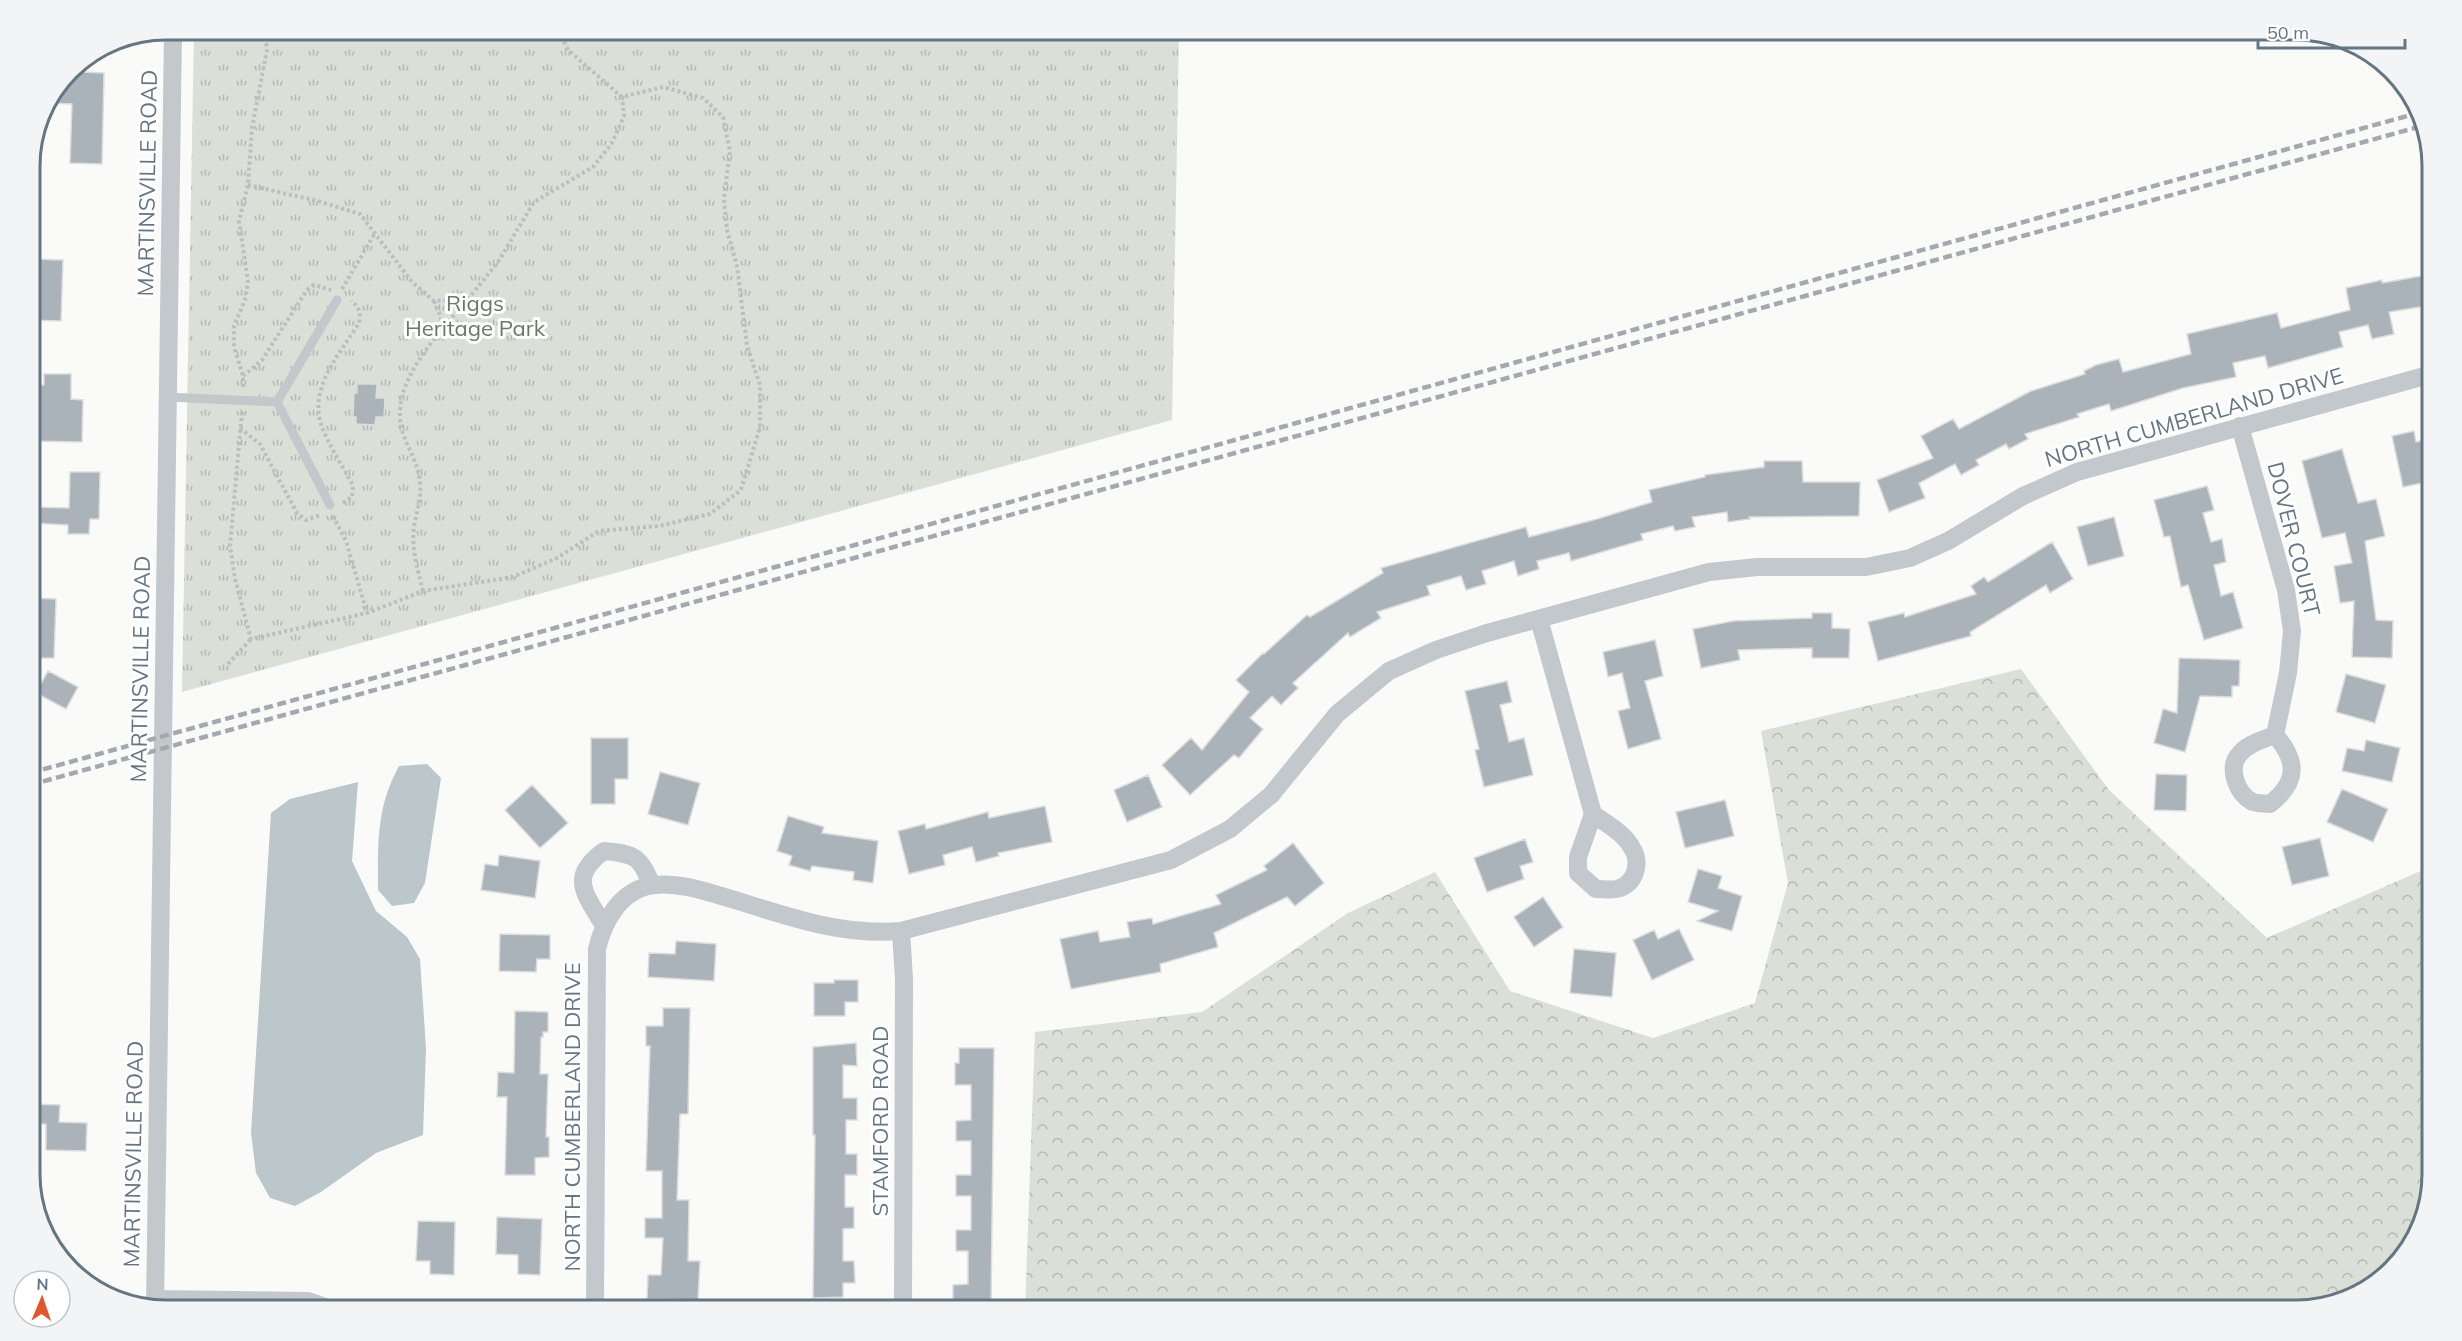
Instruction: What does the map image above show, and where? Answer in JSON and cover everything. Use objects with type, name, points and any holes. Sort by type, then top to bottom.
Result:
[{"type":"street","name":"MARTINSVILLE ROAD","points":[[155,1299],[173,41]]},
{"type":"street","name":"NORTH CUMBERLAND DRIVE","points":[[652,885],[668,884],[707,892],[795,919],[848,931],[875,933],[901,931],[1171,860],[1230,829],[1271,795],[1337,714],[1389,671],[1436,650],[1709,572],[1757,567],[1866,567],[1910,558],[1948,541],[2023,496],[2077,472],[2421,377]]},
{"type":"street","name":"DOVER COURT","points":[[2240,426],[2286,590],[2292,631],[2288,673],[2275,735]]},
{"type":"street","points":[[1539,619],[1593,814]]},
{"type":"street","points":[[604,851],[626,853],[642,862],[652,885],[628,896],[603,924],[585,896],[582,875],[589,862],[604,851]]},
{"type":"street","name":"NORTH CUMBERLAND DRIVE","points":[[595,1300],[597,949],[603,924]]},
{"type":"street","name":"STAMFORD ROAD","points":[[901,931],[904,979],[903,1300]]},
{"type":"lane","points":[[277,402],[337,300]]},
{"type":"lane","points":[[167,397],[277,402]]},
{"type":"lane","points":[[277,402],[334,505]]},
{"type":"path","points":[[251,639],[235,579],[230,546],[243,375],[234,346],[234,326],[245,300],[248,282],[239,221],[248,185],[252,128],[267,50],[266,41]]},
{"type":"path","points":[[423,591],[414,554],[414,528],[421,498],[420,480],[401,425],[401,400],[412,372],[498,262],[534,202],[593,167],[612,143],[624,116],[622,97],[568,50],[563,41]]},
{"type":"path","points":[[228,664],[251,639],[368,613],[423,591],[513,578],[557,558],[599,531],[659,525],[710,514],[741,490],[760,427],[760,385],[747,346],[737,266],[727,230],[724,199],[730,151],[723,117],[703,98],[663,87],[622,97]]},
{"type":"path","points":[[248,185],[318,201],[360,214],[412,282],[434,301],[441,317],[441,332]]},
{"type":"path","points":[[243,375],[262,360],[307,290],[314,285],[325,286],[339,294],[375,233]]},
{"type":"path","points":[[434,301],[468,299]]},
{"type":"path","points":[[334,505],[352,497],[353,486],[321,423],[320,398],[324,380],[359,323],[360,314],[356,304],[348,300]]},
{"type":"path","points":[[240,428],[260,444],[297,513],[306,520],[330,510],[346,541],[368,613]]},
{"type":"green space","name":"Riggs Heritage Park","points":[[194,41],[1179,41],[1172,420],[182,692]]},
{"type":"green space","points":[[2021,669],[2109,790],[2267,938],[2422,870],[2422,1174],[2419,1199],[2409,1230],[2385,1264],[2358,1284],[2344,1291],[2312,1299],[2296,1300],[1025,1300],[1035,1032],[1202,1012],[1348,913],[1435,872],[1510,991],[1653,1038],[1755,1003],[1788,883],[1761,731]]},
{"type":"shaded area","points":[[427,764],[441,778],[425,883],[414,903],[392,906],[378,890],[382,812],[391,782],[399,766]]},
{"type":"shaded area","points":[[358,782],[352,861],[376,911],[407,937],[420,959],[426,1048],[423,1135],[376,1153],[321,1192],[295,1206],[270,1198],[256,1173],[251,1133],[271,813],[290,799]]},
{"type":"building","points":[[83,72],[104,73],[102,164],[70,163],[72,104],[57,103],[77,77]]},
{"type":"building","points":[[41,259],[63,260],[61,321],[41,320]]},
{"type":"building","points":[[2421,276],[2421,307],[2389,312],[2394,334],[2372,339],[2368,325],[2339,332],[2343,347],[2268,368],[2265,356],[2233,363],[2236,377],[2183,388],[2111,411],[2109,404],[2077,414],[2079,417],[2025,434],[2028,439],[2009,449],[2006,444],[1976,460],[1979,465],[1961,475],[1955,464],[1919,483],[1925,498],[1889,512],[1877,480],[1933,458],[1921,436],[1953,419],[1959,429],[2031,391],[2085,374],[2084,371],[2096,365],[2119,359],[2123,372],[2191,354],[2187,334],[2277,313],[2281,328],[2350,310],[2346,288],[2382,280],[2382,283]]},
{"type":"building","points":[[44,374],[71,374],[71,399],[83,400],[82,442],[41,441],[41,385],[44,385]]},
{"type":"building","points":[[357,384],[377,384],[376,398],[385,398],[384,417],[376,417],[375,425],[356,424],[356,417],[353,417],[354,393],[357,393]]},
{"type":"building","points":[[2414,431],[2416,442],[2421,441],[2421,483],[2403,487],[2392,436]]},
{"type":"building","points":[[2342,449],[2358,503],[2376,499],[2385,536],[2365,541],[2376,620],[2393,621],[2392,658],[2352,657],[2354,601],[2340,603],[2334,566],[2352,563],[2345,533],[2322,538],[2302,461]]},
{"type":"building","points":[[1764,461],[1802,461],[1803,482],[1860,482],[1859,516],[1749,517],[1750,519],[1728,522],[1727,512],[1692,517],[1695,527],[1675,531],[1673,526],[1641,534],[1643,540],[1571,561],[1569,553],[1537,561],[1539,569],[1518,576],[1514,561],[1482,571],[1486,584],[1466,590],[1461,576],[1427,586],[1430,595],[1377,612],[1381,618],[1350,637],[1348,633],[1293,683],[1298,688],[1281,705],[1272,696],[1250,718],[1263,729],[1239,758],[1234,755],[1190,795],[1162,765],[1191,738],[1202,750],[1249,692],[1236,680],[1263,653],[1307,615],[1310,617],[1383,573],[1381,568],[1526,527],[1529,537],[1597,519],[1652,502],[1649,490],[1705,477],[1705,475],[1764,467]]},
{"type":"building","points":[[70,472],[100,472],[99,519],[90,519],[89,534],[68,534],[68,525],[41,524],[41,507],[69,508]]},
{"type":"building","points":[[2207,486],[2214,510],[2203,513],[2211,542],[2222,539],[2226,562],[2214,565],[2221,596],[2233,592],[2243,628],[2204,640],[2188,585],[2181,587],[2170,536],[2164,537],[2154,500]]},
{"type":"building","points":[[2114,517],[2124,556],[2088,566],[2077,527]]},
{"type":"building","points":[[2052,542],[2073,579],[2050,593],[2046,585],[1970,632],[1971,636],[1878,661],[1868,622],[1904,613],[1905,617],[1976,594],[1971,586],[1984,577],[1988,582]]},
{"type":"building","points":[[41,598],[56,599],[54,658],[41,658]]},
{"type":"building","points":[[1812,613],[1832,613],[1832,628],[1850,629],[1849,658],[1812,658],[1812,648],[1738,650],[1740,660],[1701,668],[1693,629],[1733,621],[1812,618]]},
{"type":"building","points":[[1655,640],[1663,676],[1645,681],[1661,739],[1628,749],[1618,711],[1630,708],[1622,673],[1608,677],[1603,652]]},
{"type":"building","points":[[2179,658],[2240,660],[2239,686],[2232,686],[2232,697],[2200,696],[2185,752],[2154,743],[2163,709],[2177,713]]},
{"type":"building","points":[[48,671],[78,687],[66,709],[41,696],[41,684]]},
{"type":"building","points":[[2346,674],[2386,685],[2375,723],[2336,712]]},
{"type":"building","points":[[1507,681],[1512,702],[1500,705],[1509,742],[1524,738],[1533,775],[1484,787],[1475,750],[1479,749],[1465,691]]},
{"type":"building","points":[[591,738],[628,738],[628,779],[615,779],[615,804],[591,804]]},
{"type":"building","points":[[2366,740],[2400,748],[2392,782],[2342,771],[2347,748],[2364,751]]},
{"type":"building","points":[[660,772],[700,783],[688,825],[648,814]]},
{"type":"building","points":[[2156,774],[2187,775],[2186,811],[2154,810]]},
{"type":"building","points":[[1148,775],[1162,807],[1127,822],[1114,790]]},
{"type":"building","points":[[532,785],[568,823],[540,848],[505,810]]},
{"type":"building","points":[[2342,789],[2388,809],[2373,842],[2327,822]]},
{"type":"building","points":[[1725,800],[1734,836],[1685,848],[1676,812]]},
{"type":"building","points":[[1045,806],[1052,842],[998,853],[999,856],[976,862],[972,847],[943,855],[945,865],[909,874],[898,831],[925,824],[926,829],[988,812],[989,818]]},
{"type":"building","points":[[788,816],[824,827],[822,833],[878,841],[873,883],[853,880],[854,872],[812,866],[810,871],[789,865],[792,856],[777,851]]},
{"type":"building","points":[[2320,838],[2329,876],[2292,885],[2282,847]]},
{"type":"building","points":[[1525,839],[1533,862],[1520,866],[1524,879],[1487,892],[1474,858]]},
{"type":"building","points":[[1293,843],[1324,883],[1295,906],[1287,897],[1214,933],[1218,947],[1160,964],[1161,972],[1071,989],[1060,939],[1098,931],[1100,942],[1130,937],[1127,922],[1152,918],[1153,924],[1221,904],[1216,895],[1267,870],[1264,866]]},
{"type":"building","points":[[499,855],[540,861],[535,898],[481,890],[485,864],[498,866]]},
{"type":"building","points":[[1698,869],[1722,876],[1718,888],[1742,896],[1732,931],[1697,921],[1718,911],[1688,902]]},
{"type":"building","points":[[1543,897],[1563,927],[1534,947],[1514,917]]},
{"type":"building","points":[[1679,929],[1694,960],[1652,980],[1633,940],[1654,930],[1658,939]]},
{"type":"building","points":[[500,934],[550,935],[550,959],[537,959],[536,972],[499,971]]},
{"type":"building","points":[[676,941],[716,944],[714,981],[648,977],[649,953],[675,954]]},
{"type":"building","points":[[1574,949],[1616,953],[1612,997],[1570,993]]},
{"type":"building","points":[[834,980],[858,980],[858,1002],[845,1002],[845,1016],[814,1016],[814,983],[834,983]]},
{"type":"building","points":[[663,1008],[690,1008],[688,1114],[680,1114],[677,1200],[689,1200],[688,1261],[700,1261],[698,1300],[647,1299],[648,1275],[661,1275],[663,1238],[645,1238],[645,1218],[662,1218],[662,1171],[646,1171],[650,1046],[646,1046],[646,1026],[663,1026]]},
{"type":"building","points":[[515,1011],[548,1012],[548,1032],[543,1032],[543,1037],[541,1037],[540,1074],[548,1074],[546,1137],[549,1137],[549,1157],[535,1158],[535,1175],[505,1175],[507,1097],[497,1097],[498,1072],[514,1073]]},
{"type":"building","points":[[856,1043],[857,1066],[843,1065],[843,1098],[857,1098],[857,1120],[846,1120],[846,1154],[857,1154],[857,1175],[845,1175],[845,1207],[854,1207],[854,1228],[843,1229],[843,1261],[854,1261],[855,1283],[843,1283],[843,1297],[813,1298],[815,1135],[813,1135],[813,1047]]},
{"type":"building","points":[[959,1048],[994,1048],[991,1300],[953,1300],[953,1285],[968,1284],[968,1251],[956,1251],[956,1230],[971,1230],[971,1196],[956,1196],[956,1175],[971,1175],[971,1141],[956,1141],[956,1121],[971,1120],[971,1085],[955,1085],[955,1063],[959,1063]]},
{"type":"building","points":[[41,1104],[60,1105],[59,1122],[87,1123],[86,1151],[46,1150],[46,1124],[41,1124]]},
{"type":"building","points":[[497,1217],[542,1219],[540,1275],[518,1274],[518,1255],[496,1254]]},
{"type":"building","points":[[418,1221],[455,1222],[454,1275],[430,1274],[430,1261],[416,1261]]},
{"type":"railway","points":[[41,770],[2411,115]]},
{"type":"railway","points":[[41,782],[2415,128]]}]
